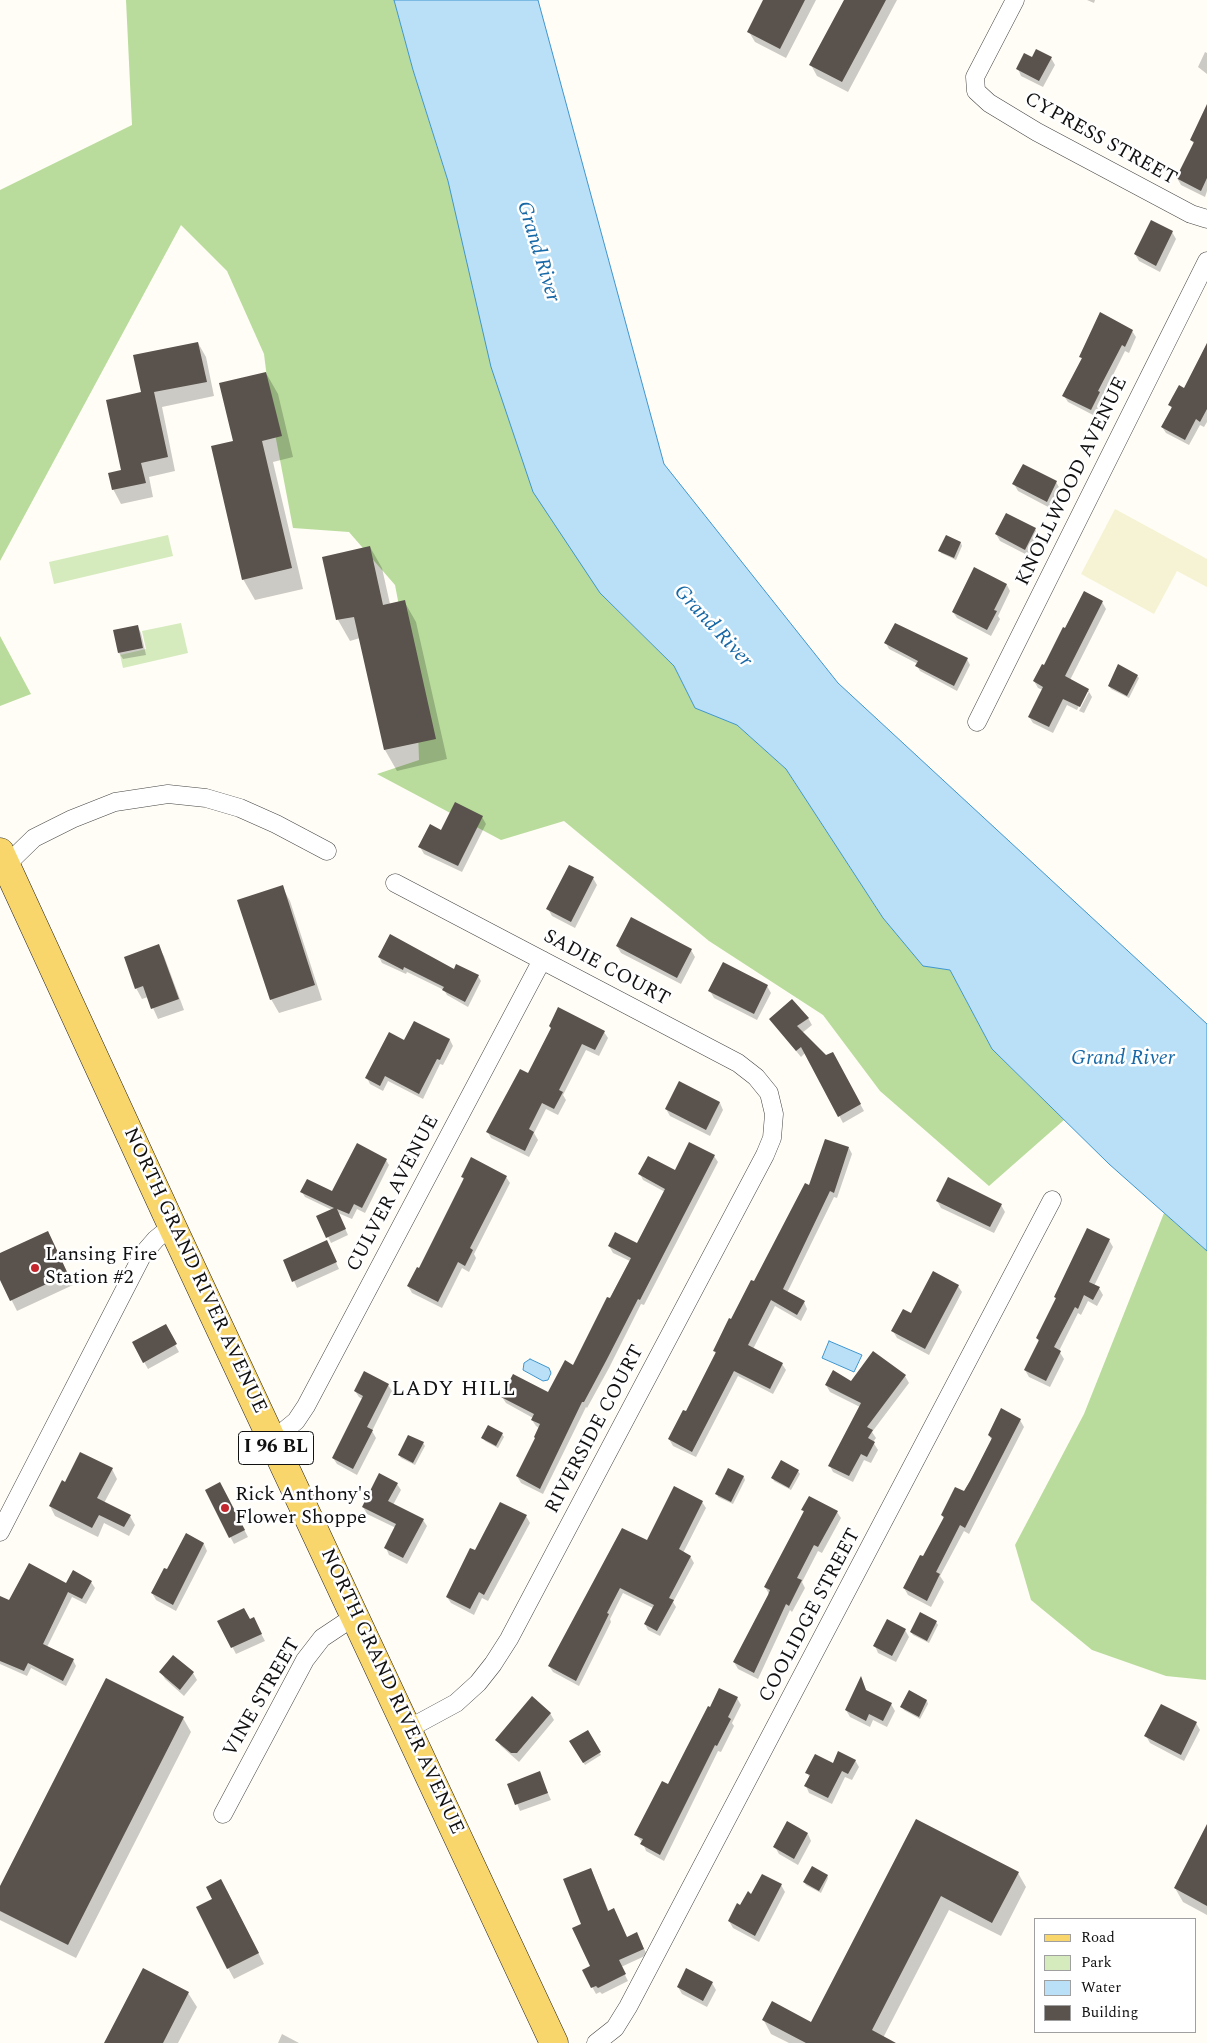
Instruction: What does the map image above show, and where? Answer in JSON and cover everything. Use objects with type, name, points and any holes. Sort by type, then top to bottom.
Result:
[{"type":"main road","name":"NORTH GRAND RIVER AVENUE","points":[[2,863],[554,2043]]},
{"type":"street","name":"CYPRESS STREET","points":[[1015,0],[975,77],[976,91],[989,103],[1037,132],[1191,214],[1207,219]]},
{"type":"street","name":"KNOLLWOOD AVENUE","points":[[977,722],[1207,261]]},
{"type":"street","points":[[2,863],[34,838],[72,818],[115,802],[168,794],[206,798],[240,808],[276,824],[327,851]]},
{"type":"street","name":"SADIE COURT","points":[[395,883],[738,1063],[756,1078],[769,1093],[774,1114]]},
{"type":"street","name":"CULVER AVENUE","points":[[273,1440],[296,1421],[306,1406],[542,960]]},
{"type":"street","name":"RIVERSIDE COURT","points":[[408,1729],[456,1703],[478,1683],[509,1639],[765,1155],[772,1138],[774,1114]]},
{"type":"street","name":"COOLIDGE STREET","points":[[596,2043],[615,2028],[628,2008],[1052,1200]]},
{"type":"street","points":[[0,1532],[144,1254],[156,1239],[172,1226]]},
{"type":"street","name":"VINE STREET","points":[[223,1814],[305,1660],[322,1638],[355,1616]]},
{"type":"shaded area","points":[[1115,509],[1207,559],[1207,587],[1177,571],[1154,614],[1081,574]]},
{"type":"green space","points":[[126,0],[394,0],[413,70],[448,181],[600,593],[674,666],[695,707],[737,725],[786,769],[883,918],[923,965],[950,970],[992,1049],[1064,1120],[989,1186],[880,1091],[823,1015],[709,941],[564,821],[501,840],[377,774],[419,760],[417,700],[395,585],[349,532],[293,528],[272,418],[264,354],[227,271],[181,225],[0,561],[0,190],[132,125]]},
{"type":"green space","points":[[168,535],[173,556],[54,584],[49,562]]},
{"type":"green space","points":[[181,623],[188,653],[123,668],[120,655],[146,649],[142,631]]},
{"type":"green space","points":[[0,636],[31,694],[0,706]]},
{"type":"green space","points":[[1164,1213],[1207,1251],[1206,1680],[1166,1676],[1092,1650],[1031,1600],[1015,1545],[1084,1414]]},
{"type":"water","name":"Grand River","points":[[394,0],[538,0],[664,464],[838,683],[1207,1024],[1207,1251],[1109,1164],[992,1049],[950,970],[923,966],[883,918],[786,769],[737,725],[695,708],[674,666],[600,593],[533,492],[491,367],[448,181],[413,70]]},
{"type":"water","points":[[829,1341],[862,1355],[854,1372],[822,1358]]},
{"type":"water","points":[[530,1359],[549,1368],[551,1373],[548,1380],[543,1381],[523,1370],[524,1363]]},
{"type":"building","points":[[763,0],[805,0],[780,49],[747,32]]},
{"type":"building","points":[[844,0],[886,0],[842,82],[809,65]]},
{"type":"building","points":[[1036,49],[1052,57],[1039,81],[1016,69],[1024,53],[1032,57]]},
{"type":"building","points":[[1207,104],[1207,178],[1201,191],[1176,178],[1194,142],[1190,140]]},
{"type":"building","points":[[1151,220],[1173,231],[1156,266],[1134,254]]},
{"type":"building","points":[[1100,312],[1133,330],[1125,347],[1122,345],[1098,391],[1100,392],[1091,410],[1062,396],[1082,358],[1079,357]]},
{"type":"building","points":[[198,342],[207,382],[154,392],[168,457],[141,463],[146,483],[112,490],[108,473],[121,470],[106,400],[141,392],[133,355]]},
{"type":"building","points":[[1207,343],[1207,409],[1200,422],[1196,419],[1185,440],[1161,427],[1172,407],[1168,405],[1179,385],[1184,388]]},
{"type":"building","points":[[266,372],[282,436],[262,441],[292,568],[242,580],[211,446],[233,441],[219,383]]},
{"type":"building","points":[[1023,464],[1057,481],[1047,502],[1012,484]]},
{"type":"building","points":[[1006,513],[1036,528],[1025,550],[995,534]]},
{"type":"building","points":[[946,535],[961,542],[954,558],[938,551]]},
{"type":"building","points":[[370,546],[383,605],[405,600],[436,739],[384,750],[354,617],[336,620],[322,557]]},
{"type":"building","points":[[974,567],[1007,584],[994,610],[997,611],[987,630],[952,612]]},
{"type":"building","points":[[1084,591],[1103,601],[1065,676],[1089,689],[1080,707],[1063,699],[1049,727],[1028,717],[1043,687],[1033,681],[1042,664],[1044,665],[1063,627],[1065,628]]},
{"type":"building","points":[[895,623],[968,658],[954,686],[915,666],[918,661],[884,643]]},
{"type":"building","points":[[138,625],[143,648],[118,653],[113,630]]},
{"type":"building","points":[[1118,664],[1138,675],[1127,696],[1108,686]]},
{"type":"building","points":[[455,802],[483,816],[458,866],[418,847],[430,824],[441,830]]},
{"type":"building","points":[[569,865],[594,877],[571,922],[546,909]]},
{"type":"building","points":[[283,885],[315,985],[270,1000],[237,900]]},
{"type":"building","points":[[631,917],[692,949],[677,978],[616,946]]},
{"type":"building","points":[[390,934],[454,969],[456,964],[479,975],[465,1002],[442,990],[444,987],[404,967],[403,970],[378,957]]},
{"type":"building","points":[[159,944],[179,999],[151,1009],[143,986],[135,989],[124,957]]},
{"type":"building","points":[[723,962],[768,985],[754,1014],[708,991]]},
{"type":"building","points":[[792,999],[809,1018],[797,1026],[826,1055],[833,1052],[861,1104],[838,1117],[801,1047],[796,1051],[769,1019]]},
{"type":"building","points":[[558,1007],[605,1031],[595,1050],[582,1044],[559,1090],[563,1092],[554,1109],[542,1103],[529,1129],[534,1132],[525,1151],[486,1132],[520,1069],[528,1073],[551,1028],[549,1026]]},
{"type":"building","points":[[414,1021],[450,1039],[440,1060],[437,1059],[419,1094],[385,1076],[380,1086],[365,1078],[389,1032],[404,1040]]},
{"type":"building","points":[[679,1081],[720,1102],[706,1130],[665,1109]]},
{"type":"building","points":[[825,1139],[849,1147],[834,1193],[830,1191],[783,1289],[805,1301],[797,1315],[771,1300],[748,1345],[783,1363],[770,1389],[734,1371],[692,1452],[668,1439],[683,1410],[686,1411],[716,1352],[713,1351],[729,1318],[731,1319],[751,1280],[754,1281],[805,1183],[809,1185]]},
{"type":"building","points":[[689,1142],[715,1155],[640,1300],[638,1299],[584,1402],[582,1402],[540,1489],[516,1476],[540,1424],[531,1420],[534,1414],[501,1397],[513,1374],[548,1392],[565,1360],[573,1365],[607,1297],[610,1298],[631,1258],[608,1246],[615,1232],[637,1243],[665,1189],[638,1174],[648,1156],[675,1170]]},
{"type":"building","points":[[357,1143],[387,1159],[362,1208],[354,1204],[349,1214],[337,1209],[346,1229],[326,1238],[316,1216],[334,1208],[300,1192],[307,1179],[332,1191]]},
{"type":"building","points":[[471,1157],[507,1176],[470,1248],[473,1250],[465,1266],[458,1262],[438,1302],[407,1286],[417,1267],[419,1268],[464,1178],[461,1177]]},
{"type":"building","points":[[948,1177],[1002,1204],[990,1227],[936,1201]]},
{"type":"building","points":[[1087,1228],[1110,1239],[1089,1282],[1100,1287],[1093,1300],[1084,1295],[1078,1309],[1075,1307],[1054,1347],[1061,1351],[1046,1381],[1024,1370],[1039,1340],[1036,1338],[1056,1298],[1054,1297]]},
{"type":"building","points":[[48,1231],[68,1274],[10,1301],[0,1280],[0,1253]]},
{"type":"building","points":[[327,1240],[337,1262],[292,1282],[283,1260]]},
{"type":"building","points":[[933,1271],[959,1285],[925,1349],[891,1331],[903,1309],[911,1313]]},
{"type":"building","points":[[166,1324],[177,1344],[143,1363],[132,1342]]},
{"type":"building","points":[[873,1351],[906,1375],[867,1427],[873,1430],[868,1438],[875,1442],[867,1457],[861,1454],[849,1476],[828,1466],[861,1403],[825,1385],[833,1370],[851,1381]]},
{"type":"building","points":[[364,1371],[389,1384],[367,1427],[373,1430],[353,1469],[332,1458],[363,1396],[354,1391]]},
{"type":"building","points":[[1001,1408],[1021,1419],[965,1528],[960,1525],[936,1572],[940,1574],[927,1601],[903,1588],[920,1555],[923,1556],[944,1517],[941,1515],[955,1487],[964,1491],[970,1481],[992,1438],[988,1435]]},
{"type":"building","points":[[488,1425],[503,1433],[496,1446],[481,1438]]},
{"type":"building","points":[[408,1435],[424,1442],[413,1463],[398,1455]]},
{"type":"building","points":[[80,1452],[113,1468],[97,1498],[131,1515],[124,1527],[99,1515],[92,1528],[49,1506],[62,1480],[65,1482]]},
{"type":"building","points":[[781,1460],[799,1470],[789,1488],[771,1478]]},
{"type":"building","points":[[728,1468],[744,1476],[731,1502],[715,1494]]},
{"type":"building","points":[[379,1473],[398,1483],[388,1501],[424,1519],[403,1558],[384,1548],[396,1524],[362,1507]]},
{"type":"building","points":[[220,1482],[245,1530],[229,1538],[205,1490]]},
{"type":"building","points":[[674,1486],[703,1501],[679,1549],[691,1556],[669,1598],[674,1600],[657,1631],[644,1624],[654,1605],[620,1588],[576,1681],[548,1666],[622,1528],[647,1540]]},
{"type":"building","points":[[809,1496],[838,1511],[818,1547],[814,1545],[797,1578],[802,1580],[789,1606],[786,1604],[754,1673],[733,1662],[768,1595],[770,1590],[764,1587],[804,1511],[801,1510]]},
{"type":"building","points":[[500,1502],[527,1515],[484,1595],[479,1592],[470,1609],[446,1597],[470,1548],[475,1550]]},
{"type":"building","points":[[186,1533],[204,1543],[173,1605],[151,1593],[164,1568],[167,1569]]},
{"type":"building","points":[[29,1563],[66,1583],[73,1570],[92,1581],[82,1599],[68,1592],[43,1644],[74,1659],[63,1681],[28,1663],[24,1671],[0,1661],[0,1596],[9,1600]]},
{"type":"building","points":[[244,1608],[250,1619],[254,1617],[262,1634],[231,1648],[217,1621]]},
{"type":"building","points":[[920,1612],[937,1621],[927,1641],[910,1632]]},
{"type":"building","points":[[887,1619],[906,1629],[892,1656],[873,1646]]},
{"type":"building","points":[[173,1655],[194,1672],[180,1690],[159,1672]]},
{"type":"building","points":[[861,1676],[866,1690],[892,1703],[883,1721],[869,1714],[866,1721],[845,1710]]},
{"type":"building","points":[[106,1678],[184,1717],[68,1945],[0,1911],[0,1886]]},
{"type":"building","points":[[719,1688],[738,1697],[728,1717],[731,1719],[717,1746],[715,1745],[660,1855],[640,1844],[643,1839],[634,1835],[662,1781],[668,1784]]},
{"type":"building","points":[[909,1690],[927,1700],[919,1717],[900,1707]]},
{"type":"building","points":[[532,1696],[551,1713],[517,1753],[511,1753],[495,1740]]},
{"type":"building","points":[[1161,1704],[1197,1722],[1181,1755],[1144,1736]]},
{"type":"building","points":[[588,1730],[601,1752],[583,1763],[569,1741]]},
{"type":"building","points":[[838,1751],[856,1760],[848,1774],[842,1771],[828,1798],[804,1786],[810,1775],[805,1773],[815,1754],[833,1763]]},
{"type":"building","points":[[540,1771],[548,1793],[515,1805],[507,1784]]},
{"type":"building","points":[[916,1819],[1019,1872],[992,1923],[941,1896],[872,2030],[896,2043],[806,2043],[762,2020],[772,2001],[811,2022]]},
{"type":"building","points":[[787,1821],[808,1833],[794,1859],[773,1847]]},
{"type":"building","points":[[1207,1824],[1207,1906],[1174,1888]]},
{"type":"building","points":[[812,1866],[828,1875],[819,1891],[803,1882]]},
{"type":"building","points":[[591,1868],[608,1911],[614,1908],[627,1937],[637,1932],[644,1949],[619,1960],[626,1974],[598,1988],[596,1986],[591,1988],[582,1970],[590,1966],[572,1928],[581,1924],[563,1879]]},
{"type":"building","points":[[762,1874],[782,1884],[755,1936],[728,1921],[737,1903],[740,1905],[748,1891],[751,1894]]},
{"type":"building","points":[[221,1879],[259,1953],[227,1969],[196,1907],[212,1899],[206,1887]]},
{"type":"building","points":[[143,1968],[189,1992],[163,2043],[104,2043]]},
{"type":"building","points":[[686,1968],[713,1982],[703,2001],[677,1987]]},
{"type":"place","name":"Lansing Fire Station #2","points":[[35,1268]]},
{"type":"place","name":"Rick Anthony's Flower Shoppe","points":[[225,1508]]},
{"type":"district","name":"LADY HILL","points":[[454,1391]]}]
